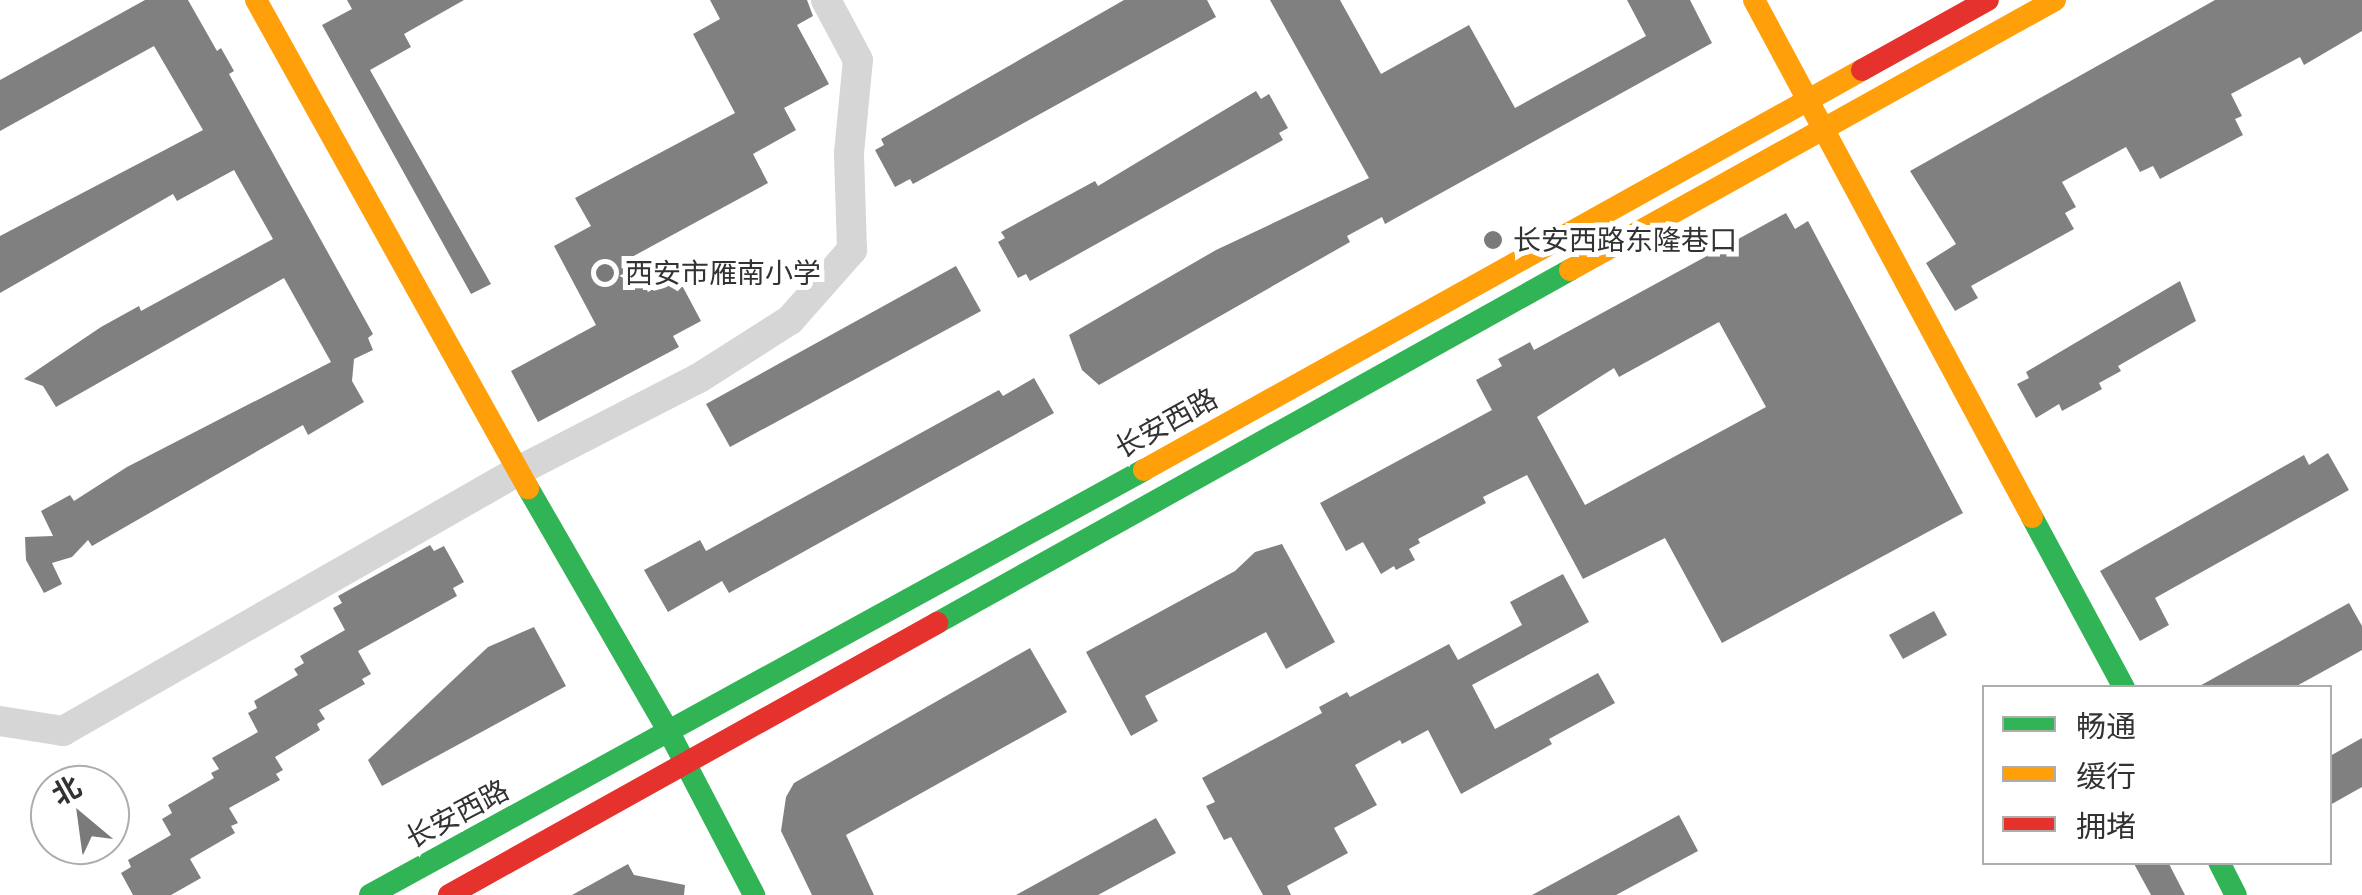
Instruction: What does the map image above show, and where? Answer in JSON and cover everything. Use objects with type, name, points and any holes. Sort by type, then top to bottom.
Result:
[{"type":"main road","points":[[256,0],[518,472],[670,734],[754,895]]},
{"type":"main road","points":[[1754,0],[2122,685]]},
{"type":"main road","name":"长安西路","points":[[370,895],[670,734],[1988,0]]},
{"type":"main road","points":[[449,895],[2054,0]]},
{"type":"main road","points":[[2220,865],[2236,895]]},
{"type":"street","points":[[0,721],[63,731],[518,472],[700,378],[790,320],[852,250],[849,153],[858,60],[826,0]]},
{"type":"building","points":[[145,0],[188,0],[217,51],[221,48],[234,71],[229,74],[373,334],[368,338],[373,350],[354,359],[352,381],[364,402],[308,435],[303,425],[92,546],[88,540],[72,557],[52,563],[62,584],[44,593],[26,560],[25,537],[53,536],[41,511],[70,495],[74,501],[127,467],[331,362],[284,278],[56,407],[43,386],[24,379],[101,327],[139,306],[141,311],[273,239],[234,170],[177,201],[173,194],[0,293],[0,236],[203,130],[154,46],[0,131],[0,80]]},
{"type":"building","points":[[347,0],[464,0],[404,34],[411,47],[370,70],[491,284],[471,294],[322,25],[352,9]]},
{"type":"building","points":[[710,0],[807,0],[813,16],[797,25],[829,84],[784,108],[796,130],[753,154],[768,183],[630,258],[648,292],[677,276],[701,321],[673,336],[679,347],[538,422],[511,371],[596,325],[554,246],[591,226],[575,198],[735,113],[693,34],[720,19]]},
{"type":"building","points":[[1124,0],[1207,0],[1216,17],[913,184],[910,179],[895,187],[875,150],[884,145],[881,139]]},
{"type":"building","points":[[1270,0],[1340,0],[1381,74],[1469,25],[1515,108],[1646,36],[1627,0],[1690,0],[1712,43],[1385,224],[1382,217],[1347,236],[1350,242],[1099,385],[1082,370],[1069,335],[1216,250],[1369,178]]},
{"type":"building","points":[[2215,0],[2362,0],[2362,31],[2304,65],[2300,57],[2231,94],[2242,116],[2235,119],[2243,135],[2160,179],[2153,166],[2140,172],[2126,147],[2062,182],[2076,207],[2065,213],[2074,229],[1971,286],[1978,298],[1955,311],[1926,263],[1956,244],[1910,171]]},
{"type":"building","points":[[1256,91],[1261,99],[1269,94],[1288,128],[1279,133],[1283,140],[1030,281],[1026,274],[1018,278],[998,242],[1005,238],[1001,232],[1095,181],[1098,186]]},
{"type":"building","points":[[1786,213],[1795,229],[1808,221],[1963,513],[1722,643],[1665,538],[1583,579],[1527,475],[1483,497],[1486,503],[1418,539],[1420,543],[1409,549],[1415,560],[1396,570],[1394,566],[1381,574],[1363,542],[1346,551],[1320,503],[1492,410],[1476,380],[1502,366],[1498,359],[1530,342],[1534,350]],"holes":[[[1719,322],[1766,407],[1585,505],[1537,417],[1614,368],[1619,377]]]},
{"type":"building","points":[[956,266],[981,311],[730,447],[706,404]]},
{"type":"building","points":[[2180,281],[2196,321],[2118,366],[2121,371],[2099,383],[2102,389],[2062,411],[2059,404],[2036,418],[2017,384],[2029,378],[2026,372]]},
{"type":"building","points":[[1034,378],[1054,413],[729,593],[722,581],[668,612],[644,570],[700,540],[706,551],[999,390],[1003,396]]},
{"type":"building","points":[[2328,453],[2349,490],[2155,598],[2169,625],[2140,641],[2100,571],[2304,455],[2309,465]]},
{"type":"building","points":[[1282,544],[1335,642],[1286,669],[1266,632],[1145,696],[1158,721],[1131,736],[1086,652],[1235,571],[1255,552]]},
{"type":"building","points":[[430,545],[434,551],[444,546],[464,582],[453,588],[457,596],[358,651],[371,674],[362,679],[365,684],[319,710],[325,719],[317,724],[320,730],[275,757],[283,770],[276,774],[280,780],[229,808],[238,823],[231,826],[235,833],[190,859],[201,878],[171,895],[133,895],[121,873],[131,867],[130,859],[171,835],[162,819],[172,813],[168,805],[214,778],[211,773],[219,769],[212,758],[258,732],[248,713],[257,708],[254,701],[298,675],[294,669],[304,663],[300,656],[345,630],[333,608],[342,603],[338,596]]},
{"type":"building","points":[[1563,574],[1589,622],[1472,685],[1495,729],[1598,673],[1615,703],[1549,739],[1552,744],[1461,794],[1428,730],[1402,744],[1400,740],[1355,765],[1377,805],[1334,828],[1348,853],[1287,886],[1291,895],[1263,895],[1231,837],[1224,840],[1206,806],[1215,802],[1202,778],[1322,713],[1319,707],[1347,692],[1350,697],[1449,644],[1458,660],[1522,625],[1510,602]]},
{"type":"building","points":[[2349,603],[2362,626],[2362,650],[2298,685],[2201,685]]},
{"type":"building","points":[[1934,611],[1947,635],[1903,659],[1889,635]]},
{"type":"building","points":[[534,627],[566,686],[382,786],[368,760],[488,647]]},
{"type":"building","points":[[1030,648],[1067,712],[846,835],[874,895],[812,895],[781,831],[786,797],[794,783]]},
{"type":"building","points":[[2362,738],[2362,787],[2332,804],[2332,755]]},
{"type":"building","points":[[1679,815],[1698,851],[1616,895],[1532,895]]},
{"type":"building","points":[[1156,818],[1176,853],[1098,895],[1016,895]]},
{"type":"building","points":[[628,864],[634,875],[685,885],[684,895],[572,895]]},
{"type":"building","points":[[2135,865],[2170,865],[2185,895],[2151,895]]},
{"type":"traffic: fast","points":[[937,623],[1570,270]]},
{"type":"traffic: fast","points":[[370,895],[1144,470]]},
{"type":"traffic: fast","points":[[528,488],[670,734],[754,895]]},
{"type":"traffic: fast","points":[[2032,517],[2122,685]]},
{"type":"traffic: fast","points":[[2221,865],[2236,895]]},
{"type":"traffic: slow","points":[[256,0],[528,488]]},
{"type":"traffic: slow","points":[[1754,0],[2032,517]]},
{"type":"traffic: slow","points":[[1570,270],[2055,0]]},
{"type":"traffic: slow","points":[[1144,470],[1862,70]]},
{"type":"traffic: jam","points":[[1862,70],[1988,0]]},
{"type":"traffic: jam","points":[[449,895],[937,623]]},
{"type":"place","name":"长安西路东隆巷口","points":[[1493,240]]},
{"type":"place","name":"西安市雁南小学","points":[[605,273]]}]
